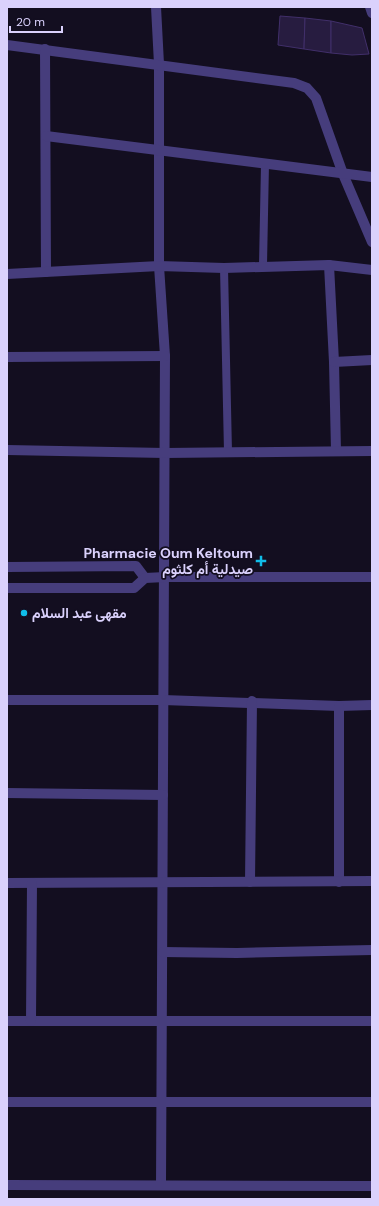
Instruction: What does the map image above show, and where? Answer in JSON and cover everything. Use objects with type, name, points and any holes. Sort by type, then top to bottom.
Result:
[{"type":"street","points":[[156,7],[159,64],[159,266],[165,356],[161,1185]]},
{"type":"street","points":[[370,7],[372,14]]},
{"type":"street","points":[[7,45],[294,83],[307,88],[316,98],[343,174],[372,242]]},
{"type":"street","points":[[45,49],[46,272]]},
{"type":"street","points":[[46,136],[372,177]]},
{"type":"street","points":[[7,274],[159,266],[224,268],[263,265],[329,265],[372,270]]},
{"type":"street","points":[[329,265],[334,362],[336,451]]},
{"type":"street","points":[[7,358],[165,356]]},
{"type":"street","points":[[334,362],[372,360]]},
{"type":"street","points":[[7,450],[165,453],[372,450]]},
{"type":"street","points":[[7,567],[136,566],[145,578]]},
{"type":"street","points":[[7,588],[134,588],[145,578],[165,577],[372,577]]},
{"type":"street","points":[[7,700],[252,701],[338,706],[372,705]]},
{"type":"street","points":[[250,882],[252,701]]},
{"type":"street","points":[[338,706],[339,882]]},
{"type":"street","points":[[7,793],[163,795]]},
{"type":"street","points":[[7,883],[372,881]]},
{"type":"street","points":[[31,1021],[32,883]]},
{"type":"street","points":[[163,952],[237,953],[372,950]]},
{"type":"street","points":[[7,1021],[372,1021]]},
{"type":"street","points":[[7,1102],[372,1102]]},
{"type":"street","points":[[7,1185],[372,1186]]},
{"type":"lane","points":[[263,265],[265,164]]},
{"type":"lane","points":[[224,268],[228,452]]},
{"type":"building","points":[[280,16],[305,18],[304,49],[278,45]]},
{"type":"building","points":[[305,18],[331,21],[331,53],[304,49]]},
{"type":"building","points":[[331,21],[362,28],[369,54],[352,55],[331,53]]},
{"type":"place","name":"Pharmacie Oum Keltoum صيدلية أم كلثوم","points":[[261,561]]},
{"type":"place","name":"مقهى عبد السلام","points":[[24,613]]}]
